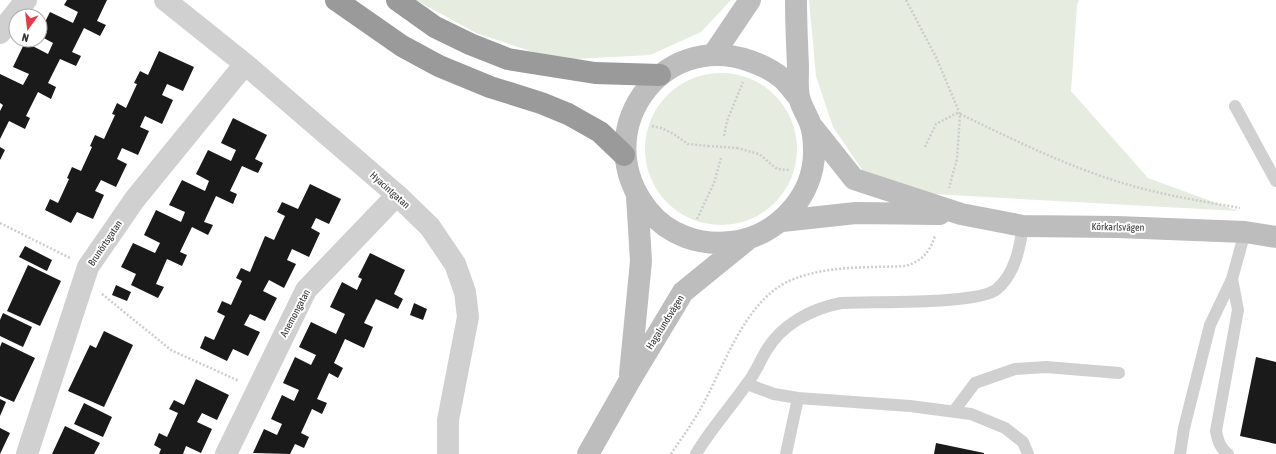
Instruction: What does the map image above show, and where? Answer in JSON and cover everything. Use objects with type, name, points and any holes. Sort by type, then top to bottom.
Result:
[{"type":"highway","points":[[336,0],[402,46],[439,66],[475,81],[541,103],[568,114],[600,132],[624,155]]},
{"type":"highway","points":[[397,0],[435,27],[470,44],[508,59],[595,73],[660,75]]},
{"type":"street","points":[[0,33],[26,0]]},
{"type":"street","name":"Hyacintgatan","points":[[165,0],[245,64],[397,195],[430,227],[455,264],[465,292],[468,317],[448,420],[448,454]]},
{"type":"street","points":[[713,55],[750,0]]},
{"type":"street","points":[[796,0],[799,98]]},
{"type":"street","points":[[713,55],[738,57],[762,65],[783,79],[799,98],[811,125],[814,151],[810,177],[799,201],[782,221],[765,232],[747,240],[715,244],[684,238],[657,221],[637,196],[628,176],[624,155],[627,125],[640,97],[660,75],[685,61],[713,55]]},
{"type":"street","name":"Brunörtsgatan","points":[[27,454],[86,273],[135,199],[245,64]]},
{"type":"street","name":"Körkarlsvägen","points":[[811,125],[854,179],[961,214],[1023,226],[1118,227],[1245,232],[1276,237]]},
{"type":"street","name":"Anemongatan","points":[[226,454],[306,290],[397,195]]},
{"type":"street","name":"Hagalundsvägen","points":[[630,380],[641,261],[637,196]]},
{"type":"street","name":"Körkarlsvägen","points":[[782,221],[856,212],[961,214]]},
{"type":"street","name":"Hagalundsvägen","points":[[588,454],[630,380],[684,292],[747,240]]},
{"type":"lane","points":[[1235,106],[1276,180]]},
{"type":"lane","points":[[696,454],[754,375],[767,350],[779,334],[792,323],[823,306],[841,303],[964,299],[993,292],[998,289],[1011,271],[1016,260],[1023,226]]},
{"type":"lane","points":[[1180,454],[1184,428],[1210,325],[1232,279],[1245,232]]},
{"type":"lane","points":[[1228,454],[1223,450],[1219,443],[1216,431],[1238,310],[1232,279]]},
{"type":"lane","points":[[954,411],[975,383],[1015,369],[1046,367],[1118,374]]},
{"type":"lane","points":[[747,384],[774,394],[798,398],[910,406],[972,414],[1005,428],[1023,442],[1028,454]]},
{"type":"lane","points":[[786,454],[798,398]]},
{"type":"path","points":[[906,0],[936,57],[959,113],[956,159],[948,192]]},
{"type":"path","points":[[724,136],[735,99],[744,81]]},
{"type":"path","points":[[925,147],[936,124],[959,113]]},
{"type":"path","points":[[959,113],[1044,153],[1107,178],[1176,197],[1245,209]]},
{"type":"path","points":[[649,126],[661,128],[688,144],[737,148],[759,154],[777,169],[796,171]]},
{"type":"path","points":[[696,221],[714,183],[721,158]]},
{"type":"path","points":[[0,223],[86,273],[171,350],[257,390]]},
{"type":"shaded area","points":[[416,0],[731,0],[701,32],[650,55],[557,60],[476,33]]},
{"type":"shaded area","points":[[809,0],[1079,0],[1077,5],[1071,91],[1148,178],[1238,211],[933,194],[863,171],[833,127],[816,76]]},
{"type":"shaded area","points":[[721,73],[750,79],[757,82],[775,95],[788,113],[791,120],[797,149],[791,178],[788,185],[775,203],[757,216],[750,219],[721,225],[692,219],[685,216],[667,203],[654,185],[651,178],[645,149],[651,120],[654,113],[667,95],[685,82],[692,79]]},
{"type":"building","points":[[67,0],[107,0],[97,21],[106,25],[100,36],[84,28],[72,52],[81,56],[76,66],[60,59],[48,83],[56,87],[51,99],[38,92],[26,116],[30,118],[25,129],[9,121],[0,139],[0,111],[3,105],[0,103],[0,74],[23,85],[29,74],[13,67],[22,48],[36,48],[48,54],[53,43],[48,40],[48,16],[50,12],[73,23],[78,12],[64,5]]},
{"type":"building","points":[[159,51],[194,67],[183,91],[167,84],[162,95],[173,100],[162,124],[145,116],[140,127],[149,131],[138,155],[122,148],[117,159],[127,164],[116,187],[101,180],[95,191],[104,195],[93,219],[77,212],[71,223],[45,210],[50,199],[58,203],[69,179],[67,178],[72,167],[81,171],[92,147],[90,146],[95,135],[104,139],[115,115],[112,114],[117,103],[126,108],[137,84],[134,83],[140,71],[148,75]]},
{"type":"building","points":[[233,118],[267,135],[255,159],[263,163],[258,173],[242,166],[230,191],[237,194],[233,204],[216,196],[204,222],[213,225],[208,235],[192,227],[180,252],[187,255],[182,266],[167,259],[156,284],[164,287],[158,298],[131,285],[136,274],[121,267],[133,243],[155,253],[160,243],[144,235],[156,210],[181,222],[185,212],[169,205],[182,180],[205,191],[209,181],[196,174],[208,150],[231,161],[236,150],[221,143]]},
{"type":"building","points":[[0,147],[5,150],[0,160]]},
{"type":"building","points":[[310,184],[341,199],[329,224],[316,218],[311,228],[320,233],[309,257],[292,249],[287,260],[296,264],[284,288],[269,280],[263,291],[277,298],[265,321],[250,314],[244,325],[260,332],[248,356],[233,349],[227,361],[200,348],[205,336],[214,340],[225,316],[217,312],[222,301],[231,305],[242,281],[236,278],[241,268],[250,272],[265,236],[274,240],[285,216],[277,212],[282,202],[298,209]]},
{"type":"building","points":[[25,246],[52,260],[47,271],[19,257]]},
{"type":"building","points":[[370,253],[405,270],[394,294],[403,299],[398,309],[376,299],[364,323],[373,327],[364,348],[345,339],[334,363],[343,368],[338,378],[329,373],[317,399],[327,403],[322,414],[312,409],[301,433],[309,437],[304,448],[295,444],[290,454],[253,453],[264,429],[277,435],[282,424],[271,419],[282,395],[294,401],[299,390],[283,383],[295,357],[311,365],[316,355],[299,347],[311,322],[336,334],[345,314],[330,307],[342,282],[357,290],[362,279],[358,277]]},
{"type":"building","points":[[28,265],[61,281],[40,326],[7,311]]},
{"type":"building","points":[[116,285],[131,292],[127,301],[112,295]]},
{"type":"building","points":[[414,303],[427,309],[423,320],[410,315]]},
{"type":"building","points":[[3,313],[32,327],[23,347],[0,336],[0,320]]},
{"type":"building","points":[[104,331],[133,345],[104,407],[68,391],[90,345],[96,348]]},
{"type":"building","points":[[2,342],[35,358],[14,402],[0,396],[0,347]]},
{"type":"building","points":[[1256,357],[1276,362],[1276,444],[1240,436]]},
{"type":"building","points":[[196,379],[229,395],[217,420],[202,413],[197,422],[212,429],[201,453],[186,446],[183,454],[159,454],[161,449],[154,445],[159,433],[167,437],[178,413],[169,409],[174,400],[184,405]]},
{"type":"building","points":[[0,399],[6,402],[0,416]]},
{"type":"building","points":[[84,403],[112,417],[103,437],[74,424]]},
{"type":"building","points":[[65,426],[100,443],[94,454],[52,454]]},
{"type":"building","points":[[0,428],[10,433],[0,454]]},
{"type":"building","points":[[936,443],[984,453],[984,454],[934,454]]}]
